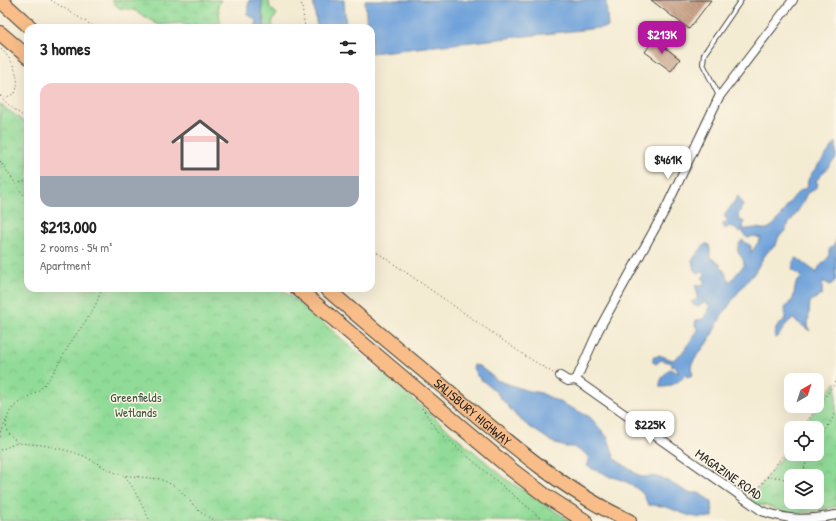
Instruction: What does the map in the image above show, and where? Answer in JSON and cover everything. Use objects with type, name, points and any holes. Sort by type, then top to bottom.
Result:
[{"type":"highway","points":[[0,0],[27,24]]},
{"type":"highway","points":[[0,9],[24,29]]},
{"type":"highway","points":[[0,33],[24,54]]},
{"type":"highway","name":"SALISBURY HIGHWAY","points":[[301,292],[512,470],[546,496],[585,521]]},
{"type":"highway","name":"SALISBURY HIGHWAY","points":[[331,292],[498,433],[554,476],[613,513],[630,521]]},
{"type":"street","points":[[576,380],[598,331],[664,212],[719,97],[793,0]]},
{"type":"street","name":"MAGAZINE ROAD","points":[[560,376],[568,381],[576,380],[748,503],[775,516],[805,520],[836,515]]},
{"type":"lane","points":[[719,97],[703,64],[704,54],[741,0]]},
{"type":"path","points":[[51,0],[90,24]]},
{"type":"path","points":[[301,0],[304,24]]},
{"type":"path","points":[[0,47],[14,66],[17,82],[15,93],[7,97],[0,96]]},
{"type":"path","points":[[0,96],[24,117]]},
{"type":"path","points":[[0,161],[15,184],[24,194]]},
{"type":"path","points":[[15,184],[24,182]]},
{"type":"path","points":[[375,251],[524,355],[560,376]]},
{"type":"path","points":[[0,438],[7,417],[12,408],[40,389],[48,380],[74,336],[90,315],[97,302],[100,292]]},
{"type":"path","points":[[807,421],[836,382]]},
{"type":"path","points":[[421,407],[439,432],[544,521]]},
{"type":"path","points":[[824,434],[836,412]]},
{"type":"path","points":[[7,417],[7,433],[18,443]]},
{"type":"path","points":[[0,450],[18,443],[43,445],[84,456],[108,470],[125,476],[160,479],[177,487],[200,512],[215,521]]},
{"type":"path","points":[[748,503],[784,453]]},
{"type":"path","points":[[125,476],[150,521]]},
{"type":"path","points":[[766,477],[777,477],[784,479]]},
{"type":"green space","points":[[111,0],[221,0],[218,5],[220,24],[157,24],[134,10],[119,8]]},
{"type":"green space","points":[[262,0],[269,0],[270,8],[277,14],[272,24],[264,24]]},
{"type":"green space","name":"Greenfields Wetlands","points":[[0,104],[24,122],[24,292],[285,292],[507,480],[570,521],[0,521]]},
{"type":"green space","points":[[836,382],[836,507],[791,515],[768,506],[748,503],[784,454],[784,461],[824,461],[824,421],[807,421],[813,413],[824,413],[824,398]]},
{"type":"water","points":[[249,0],[262,0],[264,24],[256,24],[257,21],[247,14]]},
{"type":"water","points":[[313,0],[344,0],[346,24],[316,24]]},
{"type":"water","points":[[365,0],[606,0],[608,27],[375,53],[375,24],[367,24]]},
{"type":"water","points":[[836,142],[836,158],[816,181],[818,184],[814,190],[807,193],[801,206],[786,228],[786,231],[779,236],[776,245],[770,249],[763,258],[755,272],[736,295],[721,317],[709,340],[692,363],[691,368],[693,375],[687,377],[686,374],[681,380],[674,384],[667,387],[660,387],[661,379],[670,369],[678,373],[678,370],[675,366],[672,367],[672,363],[661,360],[656,364],[653,362],[653,357],[659,355],[673,360],[682,353],[698,330],[695,325],[696,320],[703,319],[710,307],[705,302],[698,306],[694,306],[691,302],[697,300],[697,290],[695,286],[704,284],[705,281],[702,278],[705,274],[703,272],[698,273],[694,270],[692,260],[705,244],[708,244],[710,248],[710,257],[720,264],[730,282],[744,265],[738,251],[742,240],[751,246],[751,253],[761,238],[753,236],[748,238],[744,235],[742,230],[740,232],[730,226],[725,229],[723,226],[723,223],[728,221],[724,216],[738,196],[743,205],[738,215],[739,219],[744,222],[743,229],[767,229],[777,220],[796,194],[807,188],[808,180],[812,173]]},
{"type":"water","points":[[836,242],[836,280],[830,285],[823,281],[822,294],[810,302],[808,325],[810,331],[793,319],[788,322],[777,338],[775,337],[775,331],[785,318],[785,308],[793,299],[796,283],[802,277],[792,270],[794,260],[797,258],[817,273],[820,266],[828,257],[829,250]]},
{"type":"water","points":[[474,365],[479,366],[497,380],[525,390],[541,393],[590,417],[608,438],[615,459],[641,477],[653,476],[662,478],[689,493],[699,493],[712,502],[713,517],[694,517],[666,507],[648,505],[645,497],[639,490],[623,480],[610,477],[587,466],[589,461],[588,455],[573,447],[565,447],[554,443],[517,417],[494,390],[477,376],[473,368]]},
{"type":"building","points":[[651,0],[711,0],[689,29]]},
{"type":"building","points":[[654,39],[680,59],[671,71],[645,52]]}]
